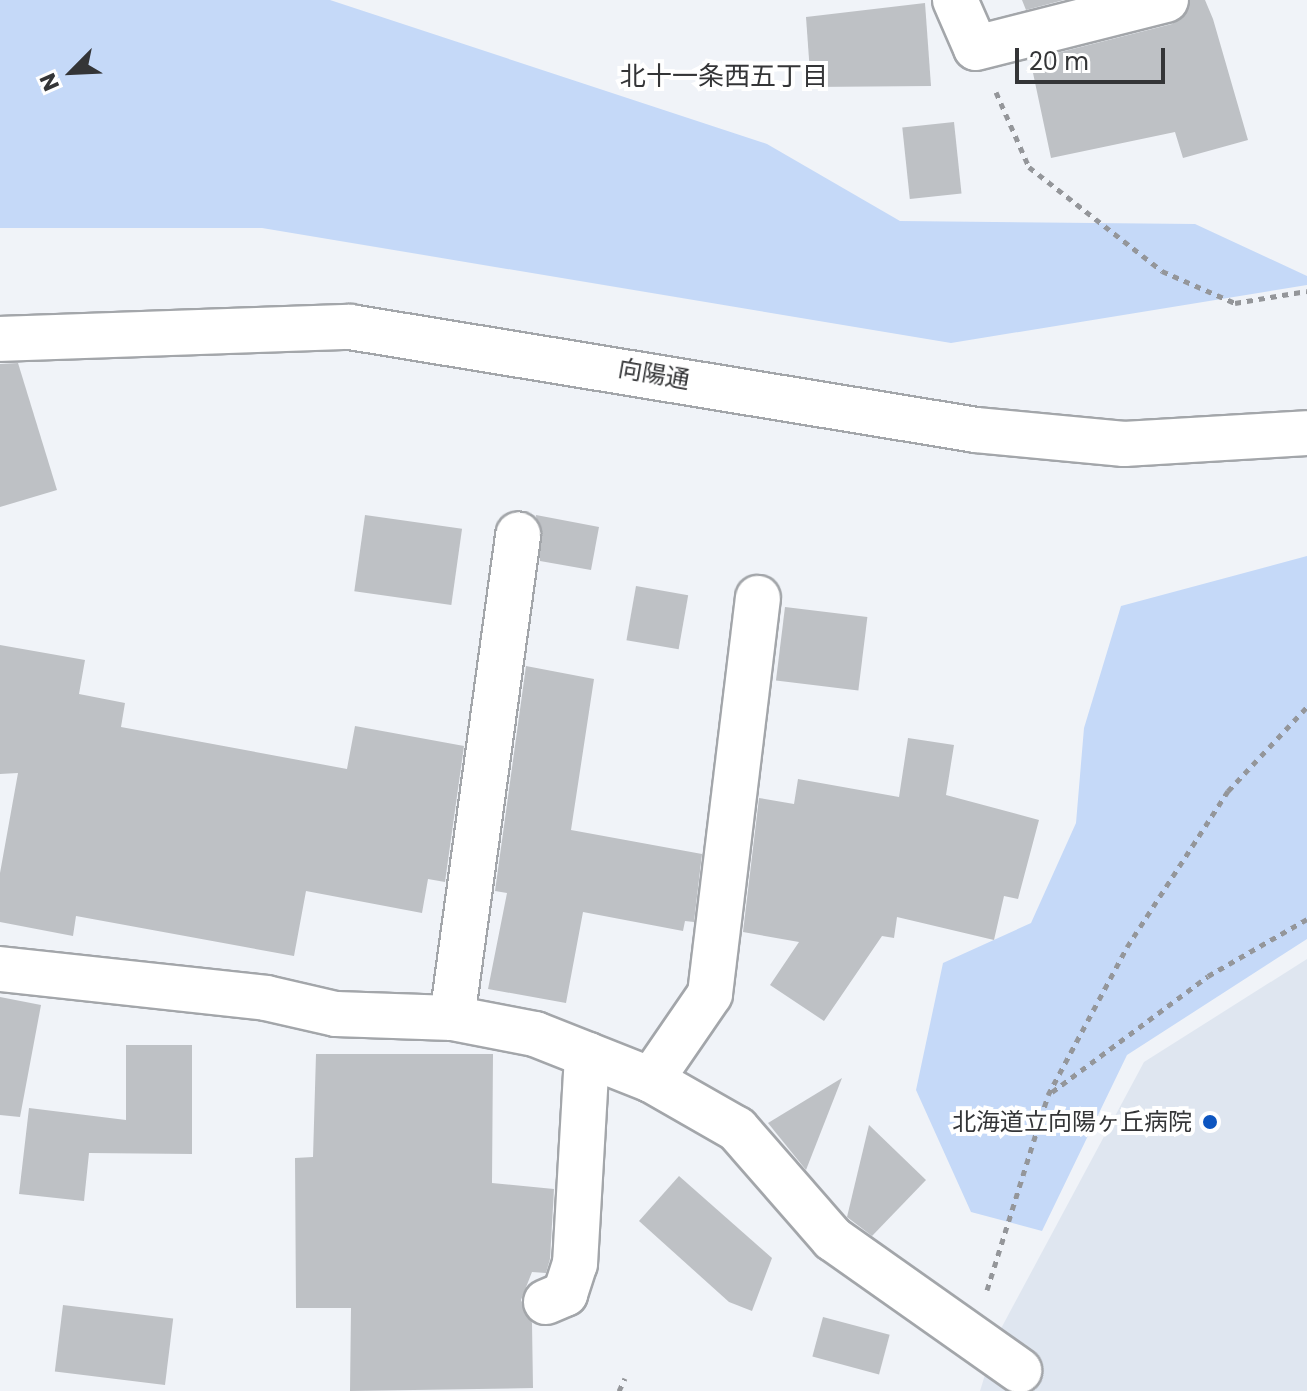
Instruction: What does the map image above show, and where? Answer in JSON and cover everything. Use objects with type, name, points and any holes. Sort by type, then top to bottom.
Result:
[{"type":"street","points":[[955,0],[976,48],[1166,0]]},
{"type":"street","name":"向陽通","points":[[0,339],[350,327],[976,430],[1124,444],[1307,433]]},
{"type":"street","points":[[452,1018],[518,534]]},
{"type":"street","points":[[651,1080],[710,994],[758,598]]},
{"type":"street","points":[[0,969],[266,998],[336,1014],[452,1018],[535,1034],[587,1054],[651,1080],[737,1129],[833,1239],[1019,1370]]},
{"type":"street","points":[[546,1302],[565,1294],[575,1264],[587,1054]]},
{"type":"path","points":[[976,48],[1029,167],[1162,271],[1235,303],[1307,291]]},
{"type":"path","points":[[971,1336],[1048,1095],[1127,947],[1228,791],[1307,707]]},
{"type":"path","points":[[1048,1095],[1208,976],[1307,919]]},
{"type":"path","points":[[619,1391],[625,1378]]},
{"type":"shaded area","points":[[0,0],[330,0],[767,144],[900,221],[1195,224],[1307,276],[1307,285],[951,343],[262,228],[0,228]]},
{"type":"shaded area","points":[[1307,556],[1307,939],[1127,1055],[1042,1231],[971,1212],[916,1090],[943,963],[1031,923],[1076,823],[1084,728],[1121,606]]},
{"type":"shaded area","name":"北海道立向陽ヶ丘病院","points":[[1307,959],[1307,1391],[980,1391],[997,1336],[1144,1062]]},
{"type":"building","points":[[1022,0],[1064,0],[1026,10]]},
{"type":"building","points":[[1190,0],[1205,0],[1213,19],[1248,140],[1183,158],[1175,132],[1051,158],[1033,73],[1045,70],[1041,57],[1172,24]]},
{"type":"building","points":[[925,3],[931,86],[811,87],[806,17]]},
{"type":"building","points":[[954,122],[962,194],[910,199],[902,127]]},
{"type":"building","points":[[18,363],[57,490],[0,507],[0,364]]},
{"type":"building","points":[[365,515],[462,529],[451,605],[354,591]]},
{"type":"building","points":[[536,515],[599,527],[591,570],[540,561]]},
{"type":"building","points":[[636,586],[688,595],[679,649],[626,640]]},
{"type":"building","points":[[785,607],[867,617],[858,691],[776,680]]},
{"type":"building","points":[[0,645],[85,660],[79,694],[125,703],[121,727],[347,769],[355,726],[464,746],[445,882],[428,879],[422,913],[306,891],[294,956],[76,916],[73,936],[0,922],[0,873],[18,773],[0,774]]},
{"type":"building","points":[[526,666],[594,679],[571,830],[702,854],[694,922],[685,921],[683,931],[583,912],[566,1003],[488,989],[507,893],[495,891]]},
{"type":"building","points":[[908,738],[954,745],[946,795],[1039,820],[1018,899],[1004,896],[994,940],[897,917],[894,938],[882,936],[824,1021],[770,985],[799,942],[743,932],[759,798],[794,804],[798,779],[899,797]]},
{"type":"building","points":[[0,997],[41,1005],[20,1117],[0,1115]]},
{"type":"building","points":[[126,1045],[192,1045],[192,1154],[89,1153],[84,1201],[19,1194],[29,1108],[126,1120]]},
{"type":"building","points":[[316,1054],[493,1054],[492,1183],[554,1189],[550,1259],[546,1273],[532,1272],[521,1300],[532,1323],[533,1388],[350,1391],[351,1308],[296,1308],[295,1158],[313,1157]]},
{"type":"building","points":[[842,1078],[806,1170],[768,1123]]},
{"type":"building","points":[[869,1125],[926,1180],[872,1236],[847,1217]]},
{"type":"building","points":[[679,1176],[772,1258],[752,1311],[729,1302],[639,1221]]},
{"type":"building","points":[[63,1305],[173,1319],[165,1385],[55,1372]]},
{"type":"building","points":[[823,1317],[890,1335],[879,1374],[812,1357]]},
{"type":"place","name":"北海道立向陽ヶ丘病院","points":[[1210,1122]]},
{"type":"district","name":"北十一条西五丁目","points":[[724,77]]}]
